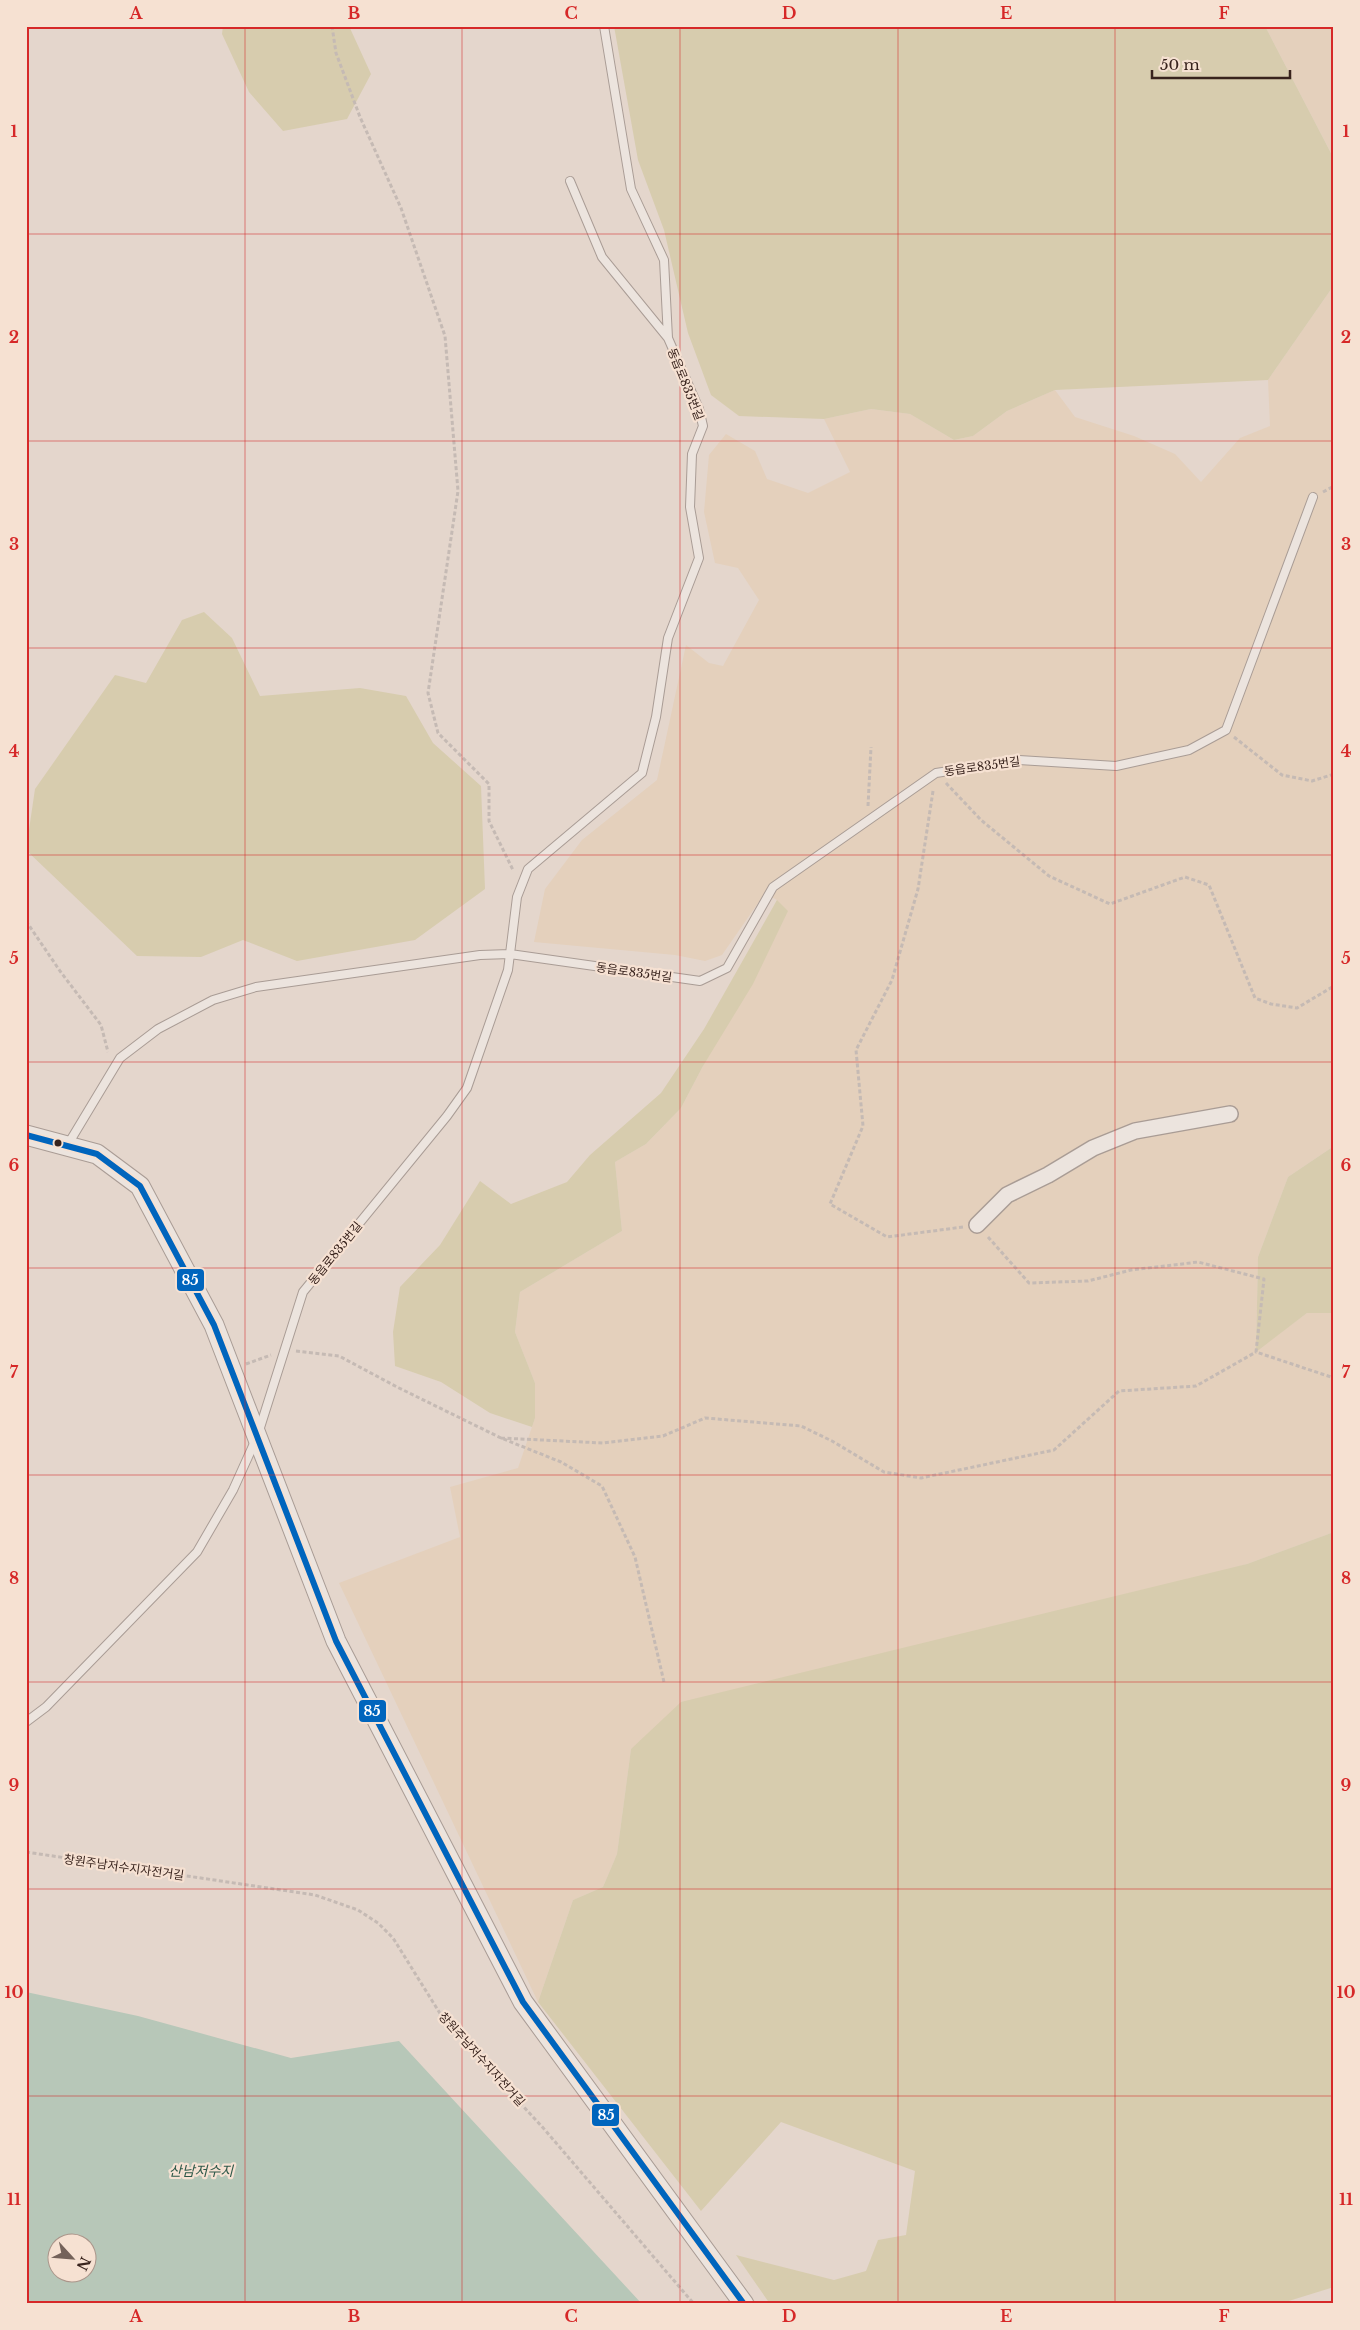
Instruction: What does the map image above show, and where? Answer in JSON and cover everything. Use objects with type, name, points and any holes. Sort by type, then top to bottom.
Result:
[{"type":"street","points":[[978,1225],[1007,1195],[1048,1175],[1092,1148],[1135,1132],[1230,1114]]},
{"type":"street","points":[[26,1135],[97,1154],[140,1186],[214,1325],[336,1641],[523,2002],[744,2304]]},
{"type":"lane","name":"동읍로835번길","points":[[26,1722],[46,1708],[197,1552],[233,1490],[257,1437],[303,1292],[447,1116],[467,1088],[508,970],[517,897],[528,869],[642,773],[656,717],[668,638],[699,558],[690,507],[692,454],[703,426],[699,409],[668,338],[664,260],[631,189],[604,26]]},
{"type":"lane","points":[[570,181],[602,257],[668,338]]},
{"type":"lane","points":[[1226,730],[1313,497]]},
{"type":"lane","name":"동읍로835번길","points":[[67,1146],[120,1058],[158,1029],[213,1000],[256,987],[480,955],[510,954],[700,981],[727,968],[773,887],[936,773],[1019,760],[1116,766],[1189,750],[1226,730]]},
{"type":"path","points":[[332,26],[336,52],[360,116],[401,208],[445,336],[458,492],[428,693],[438,733],[490,784],[489,821],[521,886]]},
{"type":"path","points":[[1226,730],[1282,775],[1312,781],[1334,774]]},
{"type":"path","points":[[867,821],[871,747]]},
{"type":"path","points":[[936,773],[981,820],[1049,876],[1110,904],[1185,877],[1209,885],[1255,998],[1271,1004],[1297,1008],[1334,986]]},
{"type":"path","points":[[936,773],[918,889],[892,980],[856,1050],[863,1126],[830,1204],[887,1237],[978,1225],[1028,1283],[1088,1281],[1131,1270],[1198,1262],[1264,1279],[1256,1352]]},
{"type":"path","points":[[26,921],[101,1026],[113,1069]]},
{"type":"path","points":[[232,1370],[286,1349],[339,1356],[398,1388],[502,1438],[561,1462],[602,1486],[635,1557],[664,1682]]},
{"type":"path","points":[[502,1438],[603,1444],[662,1436],[705,1418],[801,1426],[832,1441],[884,1472],[921,1478],[1054,1450],[1119,1391],[1196,1386],[1256,1352],[1334,1378]]},
{"type":"path","name":"창원주남저수지자전거길","points":[[26,1852],[315,1895],[358,1910],[378,1923],[394,1938],[441,2015],[455,2032],[545,2130],[694,2304]]},
{"type":"shaded area","points":[[223,26],[349,26],[371,74],[347,119],[283,131],[249,92],[222,34]]},
{"type":"shaded area","points":[[614,26],[1265,26],[1334,159],[1334,285],[1268,380],[1055,390],[1007,411],[973,436],[954,440],[910,414],[871,409],[824,419],[739,416],[711,395],[688,333],[664,230],[638,160]]},
{"type":"shaded area","points":[[1265,26],[1334,26],[1334,159],[1333,157]]},
{"type":"shaded area","points":[[1334,285],[1334,1146],[1288,1177],[1258,1257],[1256,1351],[1307,1313],[1334,1313],[1334,1532],[1247,1564],[631,1749],[617,1854],[603,1887],[573,1900],[538,2002],[339,1583],[460,1537],[450,1487],[518,1468],[535,1418],[535,1383],[515,1332],[520,1292],[622,1231],[615,1162],[646,1144],[681,1108],[703,1066],[777,900],[765,893],[722,955],[705,961],[675,955],[534,942],[545,889],[582,840],[657,780],[686,645],[709,663],[723,666],[759,600],[738,568],[715,563],[704,512],[709,455],[726,434],[755,451],[767,479],[808,493],[850,472],[824,419],[871,409],[910,414],[954,440],[973,436],[1007,411],[1055,390],[1075,417],[1134,436],[1175,454],[1201,482],[1240,438],[1270,426],[1268,380]]},
{"type":"shaded area","points":[[204,612],[232,638],[260,696],[360,688],[406,696],[433,743],[481,786],[485,889],[415,940],[297,961],[243,940],[201,957],[137,956],[26,850],[35,789],[115,675],[146,683],[182,620]]},
{"type":"shaded area","points":[[777,900],[788,911],[753,984],[703,1066],[681,1108],[646,1144],[615,1162],[622,1231],[520,1292],[515,1332],[535,1383],[535,1418],[532,1427],[490,1413],[441,1382],[395,1366],[393,1332],[400,1287],[440,1245],[480,1181],[511,1204],[567,1182],[590,1155],[661,1093],[704,1029]]},
{"type":"shaded area","points":[[1334,1146],[1334,1313],[1307,1313],[1256,1352],[1258,1257],[1288,1177]]},
{"type":"shaded area","points":[[1334,1532],[1334,2287],[1279,2304],[770,2304],[736,2255],[834,2280],[866,2271],[878,2240],[906,2235],[915,2171],[781,2122],[701,2211],[538,2002],[573,1900],[603,1887],[617,1854],[631,1749],[681,1702],[1247,1564]]},
{"type":"water","name":"산남저수지","points":[[26,1992],[138,2016],[291,2058],[399,2041],[642,2304],[26,2304]]},
{"type":"transit line","name":"85","points":[[26,1135],[97,1154],[140,1186],[214,1325],[336,1641],[523,2002],[744,2304]]}]
